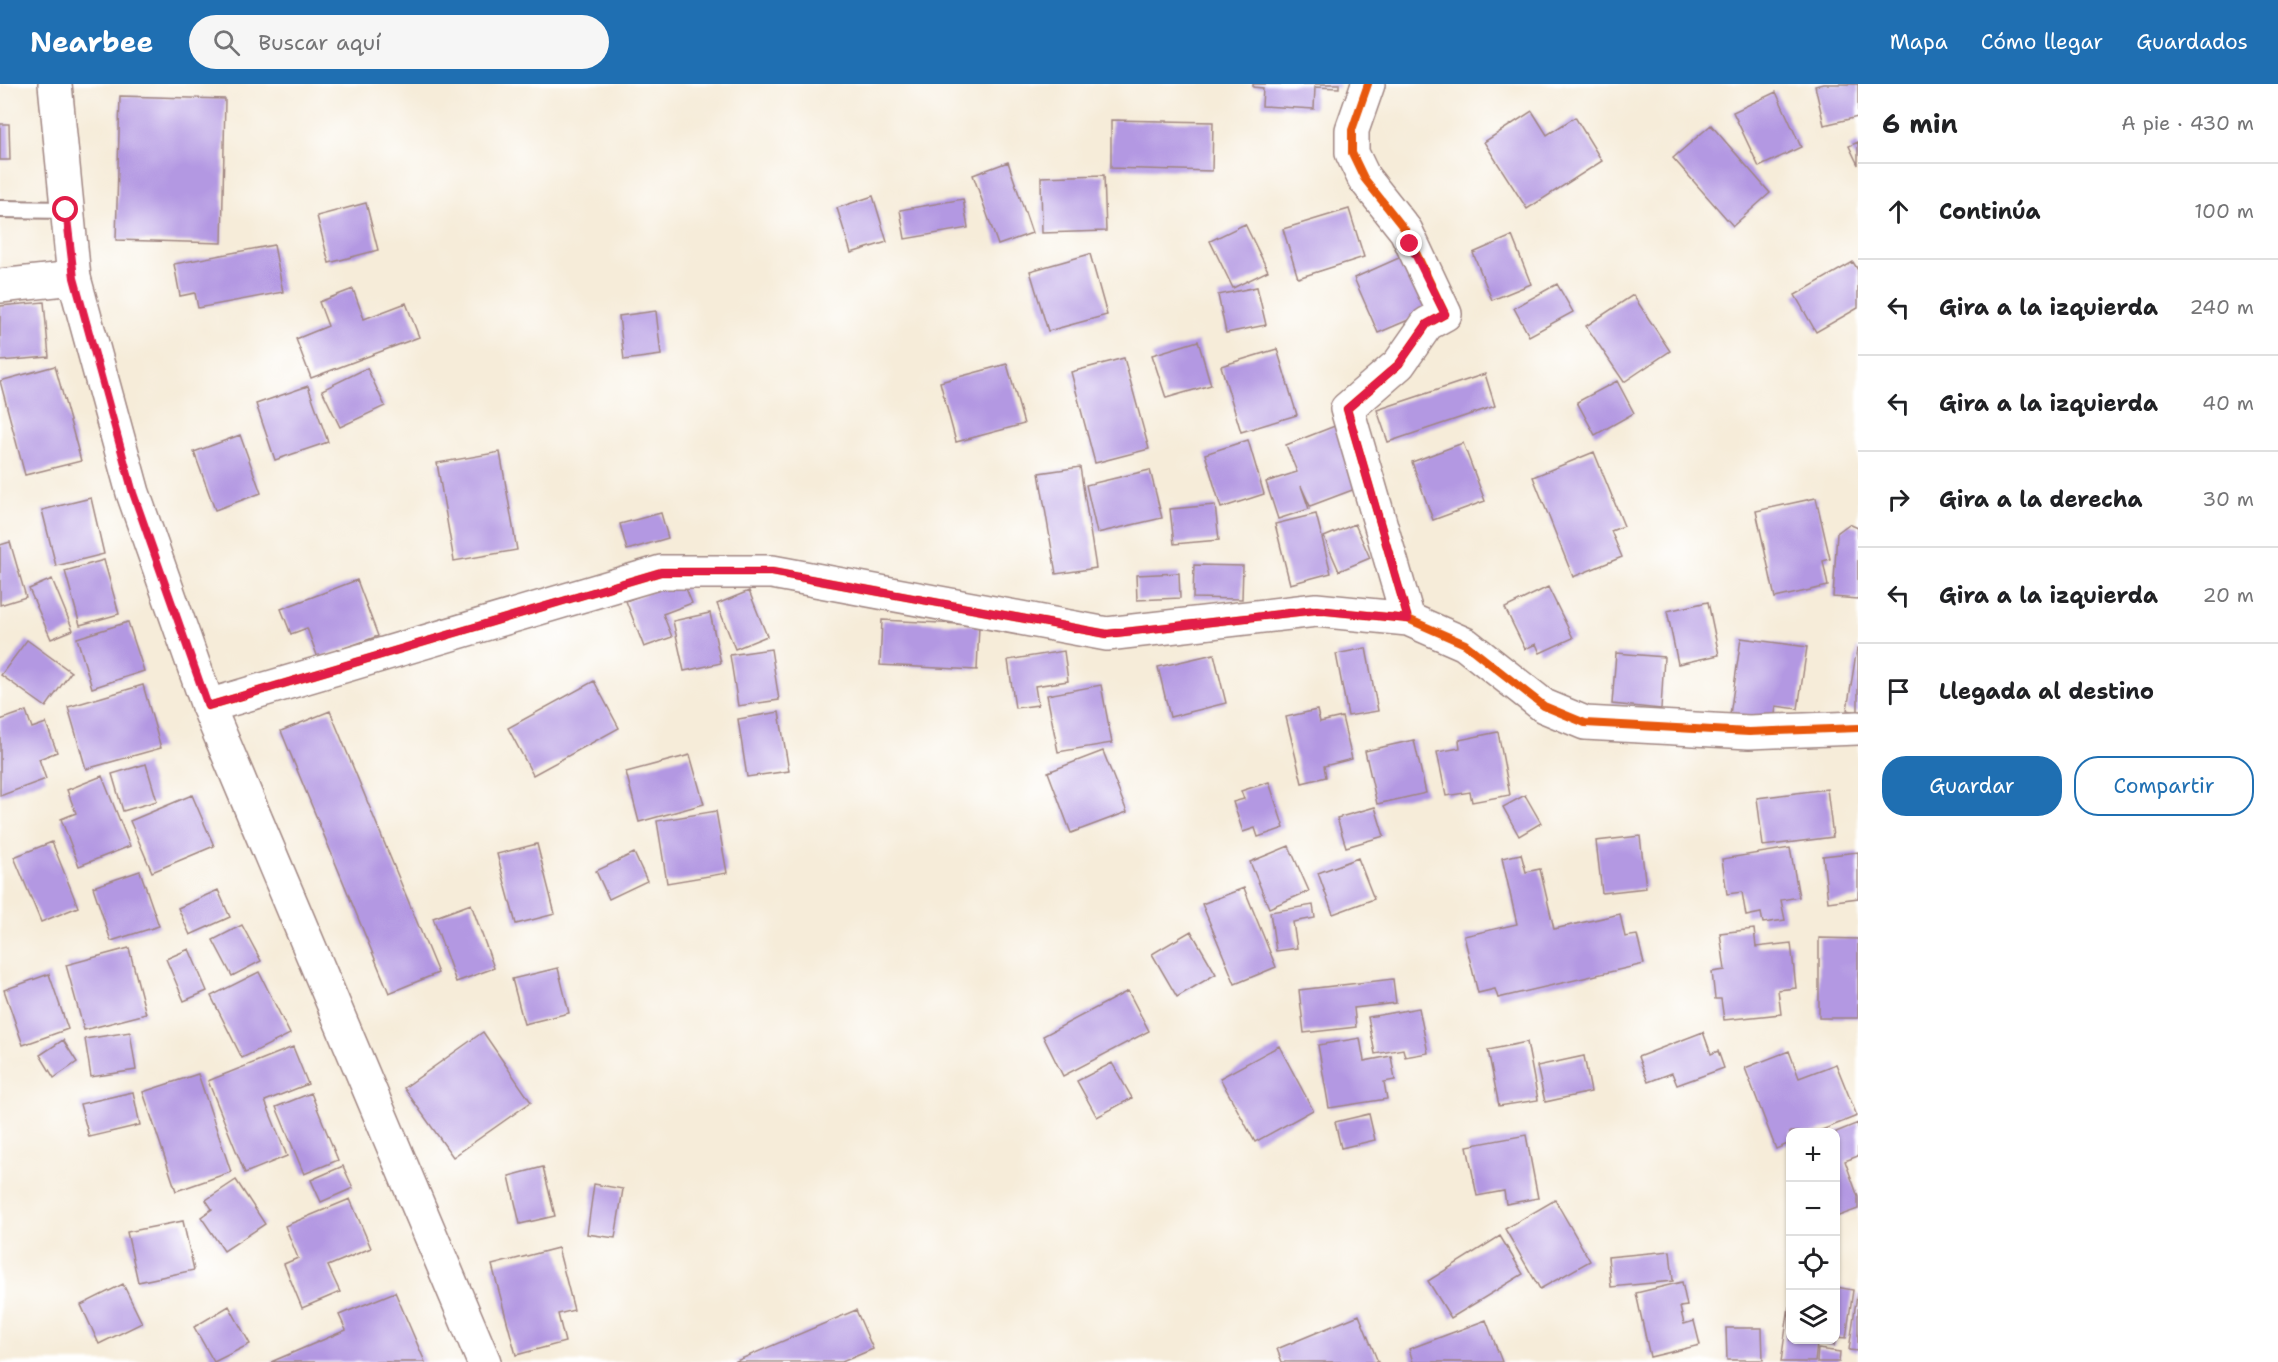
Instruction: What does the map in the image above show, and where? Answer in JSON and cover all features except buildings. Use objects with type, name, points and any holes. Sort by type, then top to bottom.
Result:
[{"type":"street","points":[[55,84],[74,278],[133,493],[208,706],[484,1362]]},
{"type":"street","points":[[1368,84],[1352,130],[1352,153],[1364,178],[1406,231],[1445,314],[1427,324],[1399,364],[1347,409],[1408,619]]},
{"type":"street","points":[[0,286],[74,278]]},
{"type":"street","points":[[208,706],[661,572],[772,572],[1107,634],[1316,610],[1408,619],[1465,644],[1544,706],[1585,723],[1749,732],[1858,728]]},
{"type":"lane","points":[[0,209],[66,210]]},
{"type":"cycle path","points":[[1368,84],[1352,130],[1352,153],[1364,178],[1406,231],[1445,314],[1427,324],[1399,364],[1347,409],[1408,619]]},
{"type":"cycle path","points":[[208,706],[661,572],[772,572],[1107,634],[1316,610],[1408,619],[1465,644],[1544,706],[1585,723],[1749,732],[1858,728]]},
{"type":"route","points":[[66,210],[74,278],[133,493],[208,706],[502,617],[661,572],[772,572],[1107,634],[1316,610],[1408,619],[1347,409],[1399,364],[1427,324],[1445,314],[1434,287],[1410,244]]}]
